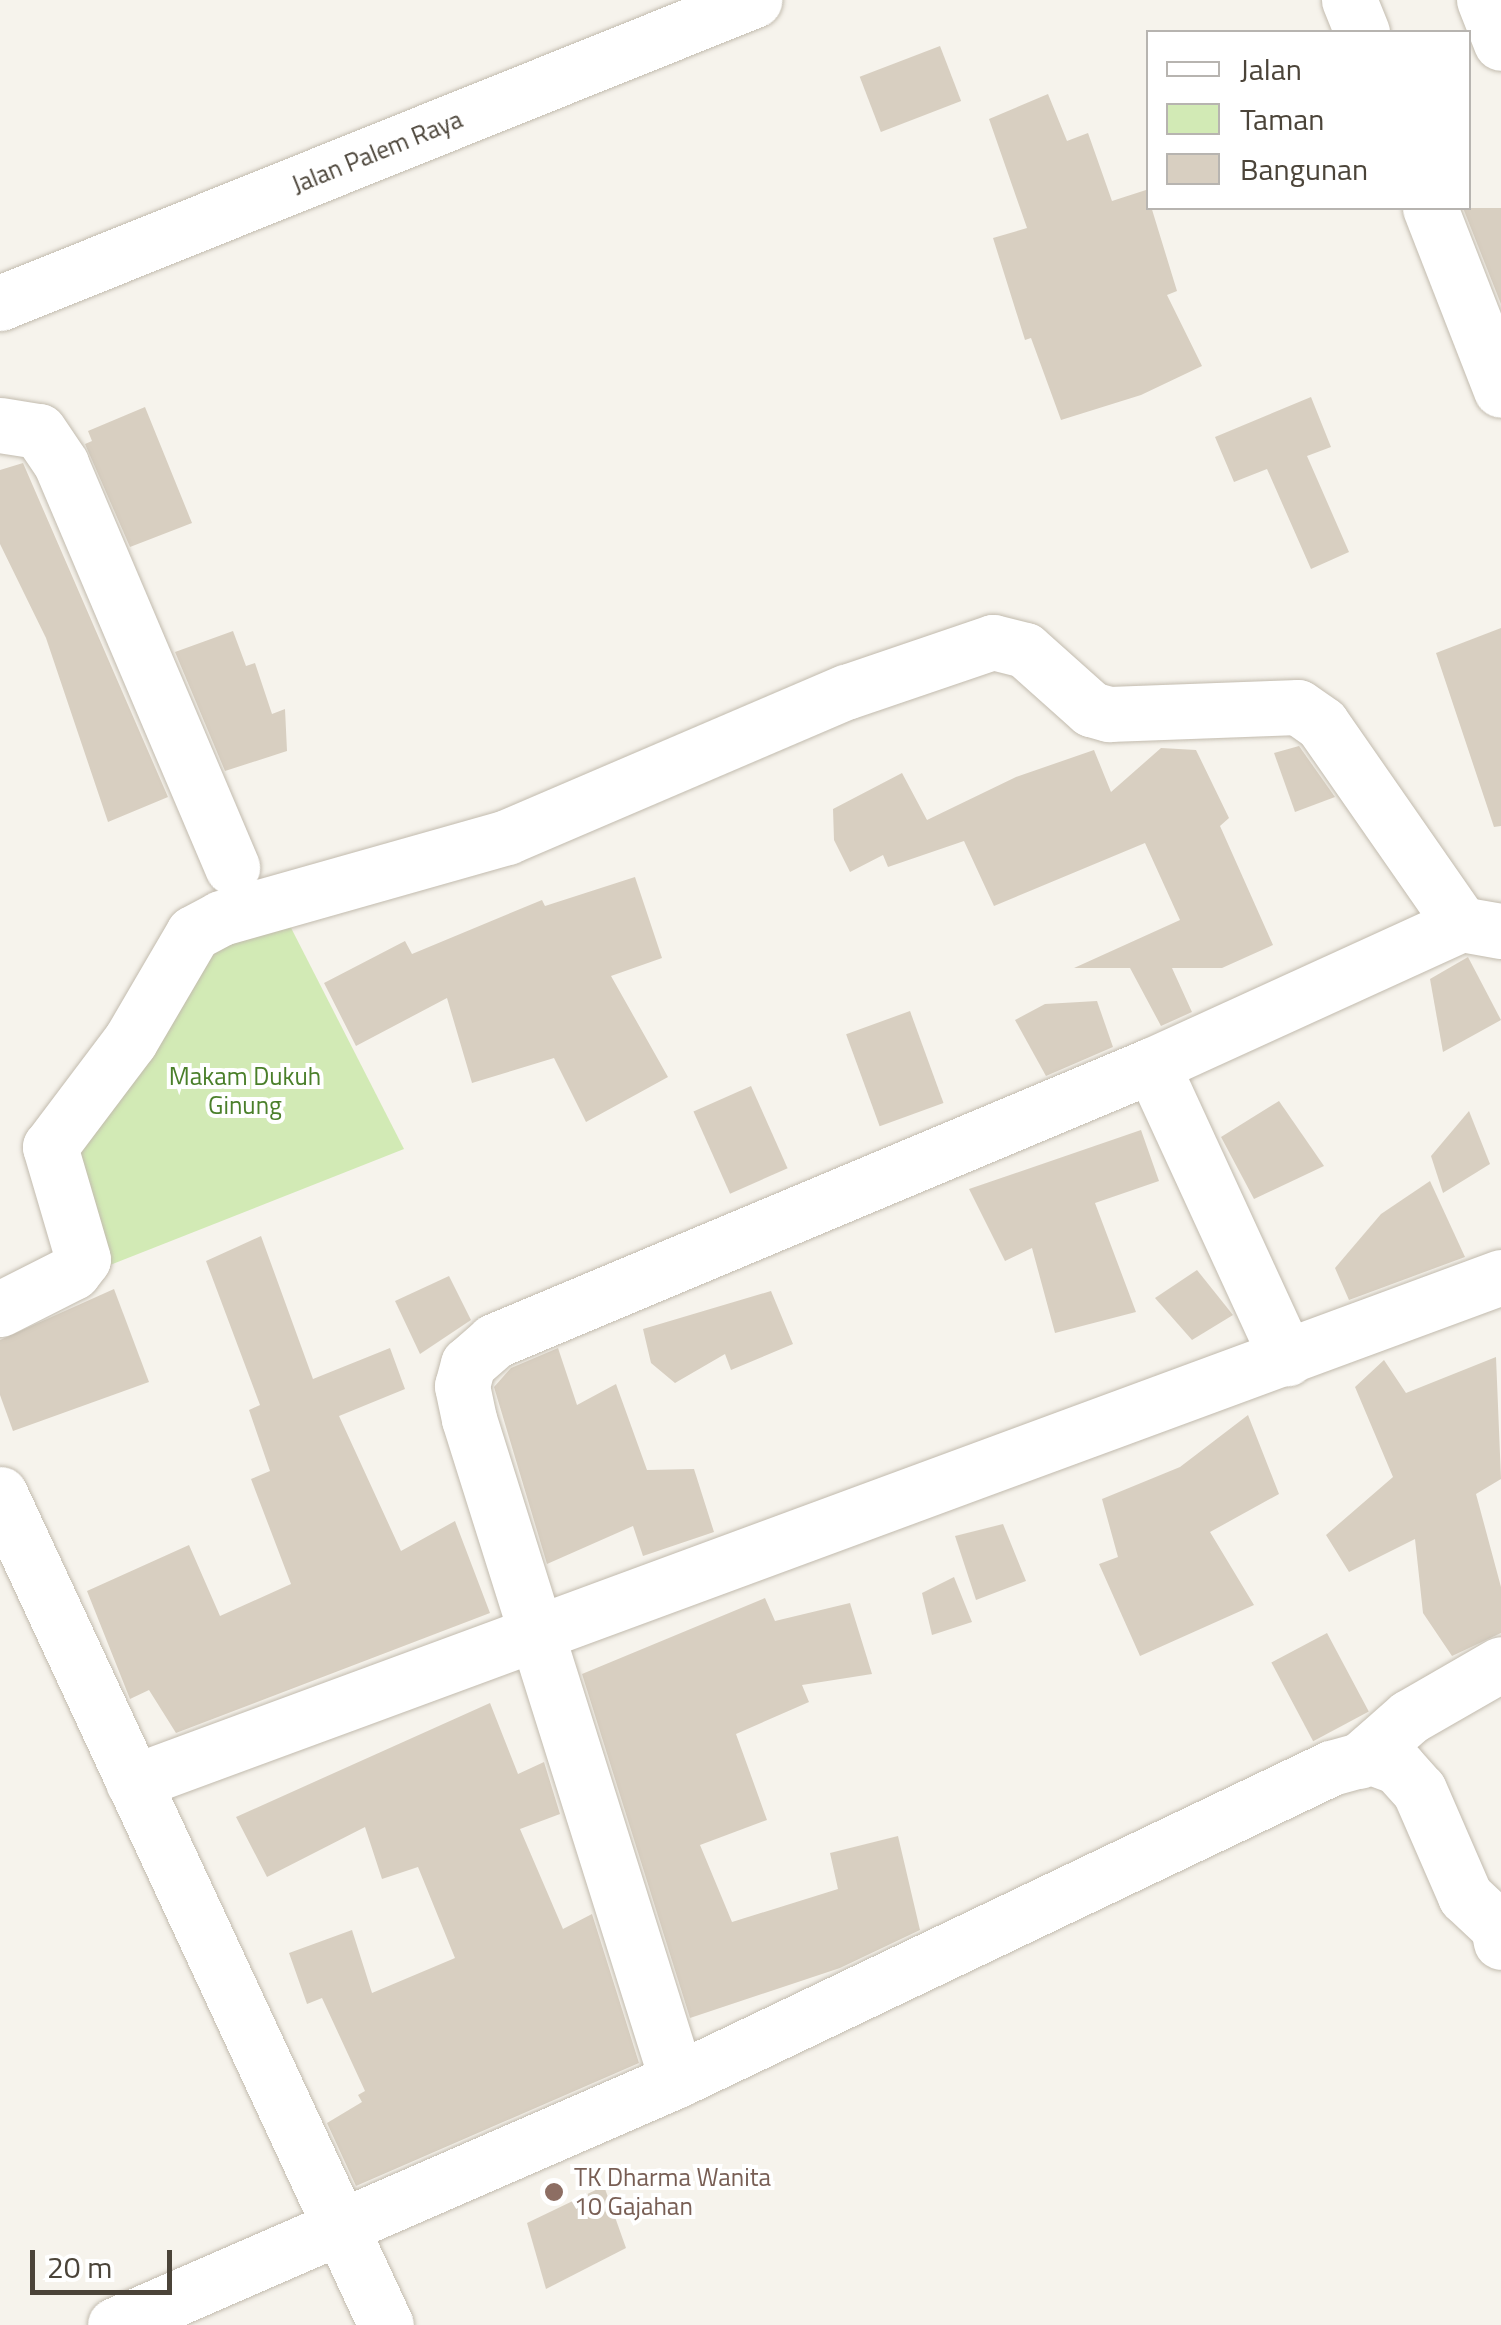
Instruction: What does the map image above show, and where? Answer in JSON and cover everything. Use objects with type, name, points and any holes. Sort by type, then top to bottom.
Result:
[{"type":"street","name":"Jalan Palem Raya","points":[[0,303],[754,0]]},
{"type":"street","points":[[1349,0],[1361,30]]},
{"type":"street","points":[[1484,0],[1501,43]]},
{"type":"street","points":[[1431,210],[1501,390]]},
{"type":"street","points":[[0,425],[39,431],[61,464],[232,867]]},
{"type":"street","points":[[0,1309],[73,1272],[83,1259],[50,1146],[130,1041],[193,933],[222,918],[506,837],[846,692],[993,642],[1025,650],[1091,708],[1108,714],[1298,707],[1322,724],[1481,927],[494,1341],[468,1364],[462,1386],[470,1418],[676,2080]]},
{"type":"street","points":[[1152,1065],[1287,1358]]},
{"type":"street","points":[[133,1782],[1501,1277]]},
{"type":"street","points":[[0,1494],[386,2325]]},
{"type":"street","points":[[1359,1760],[1409,1717],[1501,1664]]},
{"type":"street","points":[[114,2325],[676,2080],[1359,1760],[1371,1757],[1398,1767],[1419,1790],[1464,1896],[1500,1932]]},
{"type":"green space","name":"Makam Dukuh Ginung","points":[[286,918],[404,1149],[105,1267],[75,1131],[210,941]]},
{"type":"building","points":[[940,46],[961,101],[881,132],[860,77]]},
{"type":"building","points":[[1048,94],[1067,141],[1088,133],[1112,201],[1146,190],[1146,210],[1152,210],[1177,291],[1167,295],[1202,366],[1141,395],[1061,420],[1031,338],[1025,340],[993,238],[1027,228],[989,119]]},
{"type":"building","points":[[1501,208],[1501,304],[1464,210]]},
{"type":"building","points":[[1311,397],[1331,447],[1307,456],[1349,552],[1311,569],[1267,469],[1234,482],[1215,437]]},
{"type":"building","points":[[145,407],[192,523],[130,547],[85,444],[92,441],[88,431]]},
{"type":"building","points":[[23,463],[168,797],[108,822],[46,638],[0,544],[0,470]]},
{"type":"building","points":[[1501,628],[1501,826],[1494,827],[1436,653]]},
{"type":"building","points":[[233,631],[246,666],[255,663],[272,714],[285,709],[287,751],[225,771],[175,652]]},
{"type":"building","points":[[1299,746],[1335,797],[1295,812],[1274,753]]},
{"type":"building","points":[[1161,748],[1196,750],[1229,818],[1220,826],[1273,945],[1222,968],[1172,968],[1192,1012],[1161,1026],[1130,968],[1074,968],[1180,920],[1145,843],[994,906],[964,841],[888,867],[883,855],[850,872],[834,840],[833,809],[902,773],[927,820],[1016,777],[1094,750],[1111,792]]},
{"type":"building","points":[[635,877],[662,958],[611,976],[668,1077],[586,1122],[554,1058],[472,1083],[447,998],[356,1046],[324,983],[405,941],[412,954],[542,900],[545,906]]},
{"type":"building","points":[[1468,957],[1501,1020],[1443,1052],[1430,979]]},
{"type":"building","points":[[1097,1001],[1113,1047],[1046,1076],[1015,1020],[1045,1004]]},
{"type":"building","points":[[910,1011],[944,1103],[880,1126],[846,1034]]},
{"type":"building","points":[[751,1086],[788,1168],[730,1194],[693,1112]]},
{"type":"building","points":[[1279,1101],[1324,1166],[1254,1199],[1221,1137]]},
{"type":"building","points":[[1469,1111],[1490,1164],[1443,1193],[1431,1156]]},
{"type":"building","points":[[1141,1130],[1159,1181],[1095,1203],[1136,1312],[1055,1333],[1032,1248],[1005,1261],[969,1189]]},
{"type":"building","points":[[1430,1181],[1465,1257],[1349,1300],[1335,1268],[1381,1214]]},
{"type":"building","points":[[261,1236],[313,1379],[390,1348],[405,1389],[339,1416],[401,1551],[455,1521],[490,1613],[176,1733],[149,1690],[130,1699],[87,1591],[189,1545],[220,1616],[291,1584],[251,1479],[270,1471],[249,1410],[260,1405],[206,1261]]},
{"type":"building","points":[[1197,1270],[1233,1315],[1192,1340],[1155,1298]]},
{"type":"building","points":[[449,1276],[471,1320],[420,1354],[395,1301]]},
{"type":"building","points":[[114,1289],[149,1382],[13,1431],[0,1395],[0,1340]]},
{"type":"building","points":[[771,1291],[793,1344],[731,1370],[725,1354],[675,1383],[651,1363],[643,1329]]},
{"type":"building","points":[[558,1348],[577,1405],[616,1384],[647,1470],[694,1469],[714,1532],[643,1556],[633,1526],[547,1564],[494,1387],[511,1368]]},
{"type":"building","points":[[1496,1357],[1501,1479],[1476,1494],[1501,1587],[1501,1633],[1452,1656],[1423,1613],[1415,1539],[1349,1572],[1326,1535],[1393,1477],[1355,1387],[1384,1360],[1406,1393]]},
{"type":"building","points":[[1248,1415],[1279,1494],[1210,1532],[1254,1605],[1140,1656],[1099,1564],[1118,1557],[1102,1499],[1180,1467]]},
{"type":"building","points":[[1003,1524],[1026,1581],[976,1600],[955,1536]]},
{"type":"building","points":[[954,1577],[972,1622],[932,1635],[922,1593]]},
{"type":"building","points":[[765,1598],[775,1621],[850,1603],[872,1674],[802,1685],[809,1702],[736,1734],[767,1820],[700,1845],[732,1922],[838,1889],[830,1853],[898,1836],[920,1930],[840,1968],[690,2018],[582,1674]]},
{"type":"building","points":[[1327,1633],[1369,1712],[1313,1741],[1271,1663]]},
{"type":"building","points":[[490,1703],[518,1774],[544,1762],[560,1814],[520,1829],[563,1929],[592,1914],[639,2063],[356,2186],[327,2123],[362,2102],[358,2095],[365,2091],[322,1998],[307,2004],[289,1953],[352,1930],[372,1993],[455,1958],[418,1867],[382,1879],[365,1827],[267,1877],[236,1817]]},
{"type":"building","points":[[604,2186],[626,2248],[546,2289],[527,2223]]},
{"type":"place","name":"TK Dharma Wanita 10 Gajahan","points":[[554,2192]]}]
